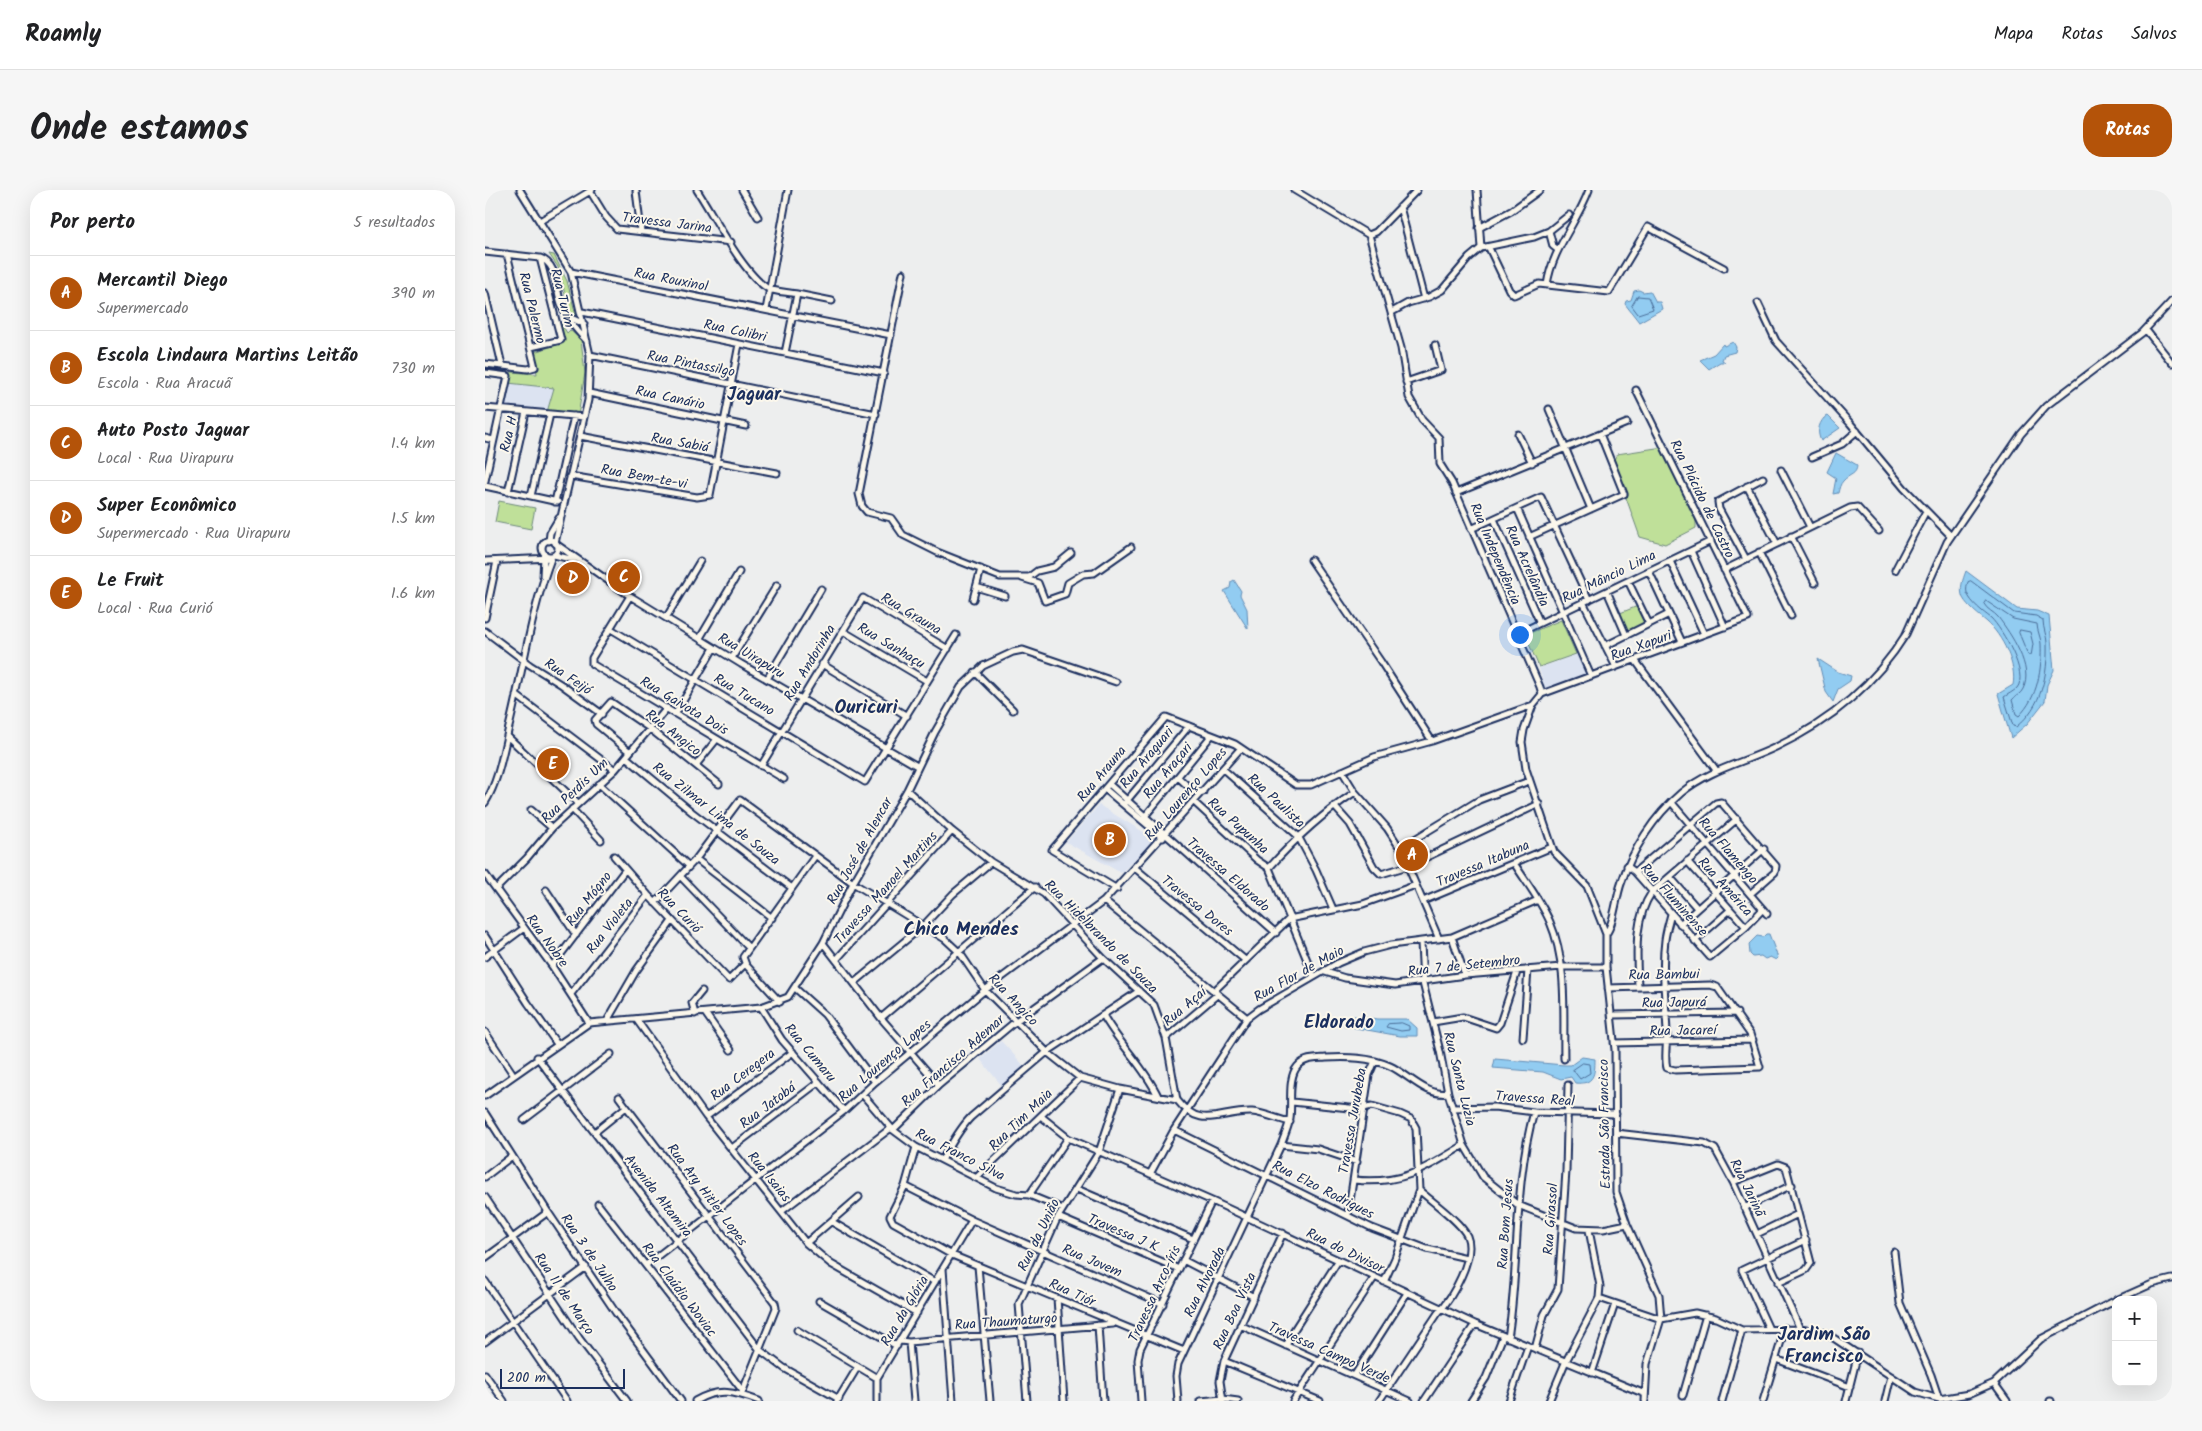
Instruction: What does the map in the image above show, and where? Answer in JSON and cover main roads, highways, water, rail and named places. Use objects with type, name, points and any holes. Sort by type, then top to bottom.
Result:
[{"type":"water","points":[[1639,290],[1643,292],[1650,291],[1656,302],[1660,302],[1662,309],[1639,322],[1625,304],[1626,301],[1631,300],[1634,291]]},
{"type":"water","points":[[1733,342],[1736,347],[1735,352],[1724,355],[1722,360],[1725,362],[1720,362],[1709,369],[1700,360],[1714,354],[1723,344],[1724,346]]},
{"type":"water","points":[[1828,416],[1840,428],[1821,441],[1819,426],[1824,418]]},
{"type":"water","points":[[1836,453],[1857,465],[1857,468],[1854,473],[1842,482],[1838,493],[1833,494],[1836,478],[1827,472]]},
{"type":"water","points":[[1966,571],[2017,609],[2037,611],[2049,616],[2054,670],[2047,685],[2045,701],[2027,724],[2011,738],[1998,694],[2013,685],[2013,669],[2003,642],[1993,628],[1963,598],[1961,588]]},
{"type":"water","points":[[1234,580],[1241,591],[1240,595],[1247,609],[1248,629],[1224,591],[1230,588],[1231,582]]},
{"type":"water","points":[[1818,659],[1838,672],[1851,676],[1850,681],[1838,689],[1833,702],[1826,692]]},
{"type":"water","points":[[1769,934],[1778,958],[1776,960],[1770,957],[1765,959],[1761,956],[1753,957],[1750,954],[1749,944],[1757,936],[1763,937]]},
{"type":"water","points":[[1354,1016],[1377,1019],[1407,1019],[1417,1028],[1417,1036],[1400,1036],[1345,1026],[1343,1023]]},
{"type":"water","points":[[1582,1057],[1595,1059],[1595,1064],[1594,1074],[1590,1080],[1581,1083],[1575,1083],[1571,1077],[1561,1079],[1543,1072],[1493,1068],[1495,1059],[1571,1065]]},
{"type":"place","name":"Auto Posto Jaguar","points":[[624,577]]},
{"type":"place","name":"Super Econômico","points":[[573,578]]},
{"type":"place","name":"Le Fruit","points":[[553,764]]},
{"type":"place","name":"Escola Lindaura Martins Leitão","points":[[1110,840]]},
{"type":"place","name":"Mercantil Diego","points":[[1412,855]]},
{"type":"district","name":"Jaguar","points":[[754,395]]},
{"type":"district","name":"Ouricuri","points":[[866,708]]},
{"type":"district","name":"Chico Mendes","points":[[961,930]]},
{"type":"district","name":"Eldorado","points":[[1339,1023]]},
{"type":"district","name":"Jardim São Francisco","points":[[1824,1346]]}]
